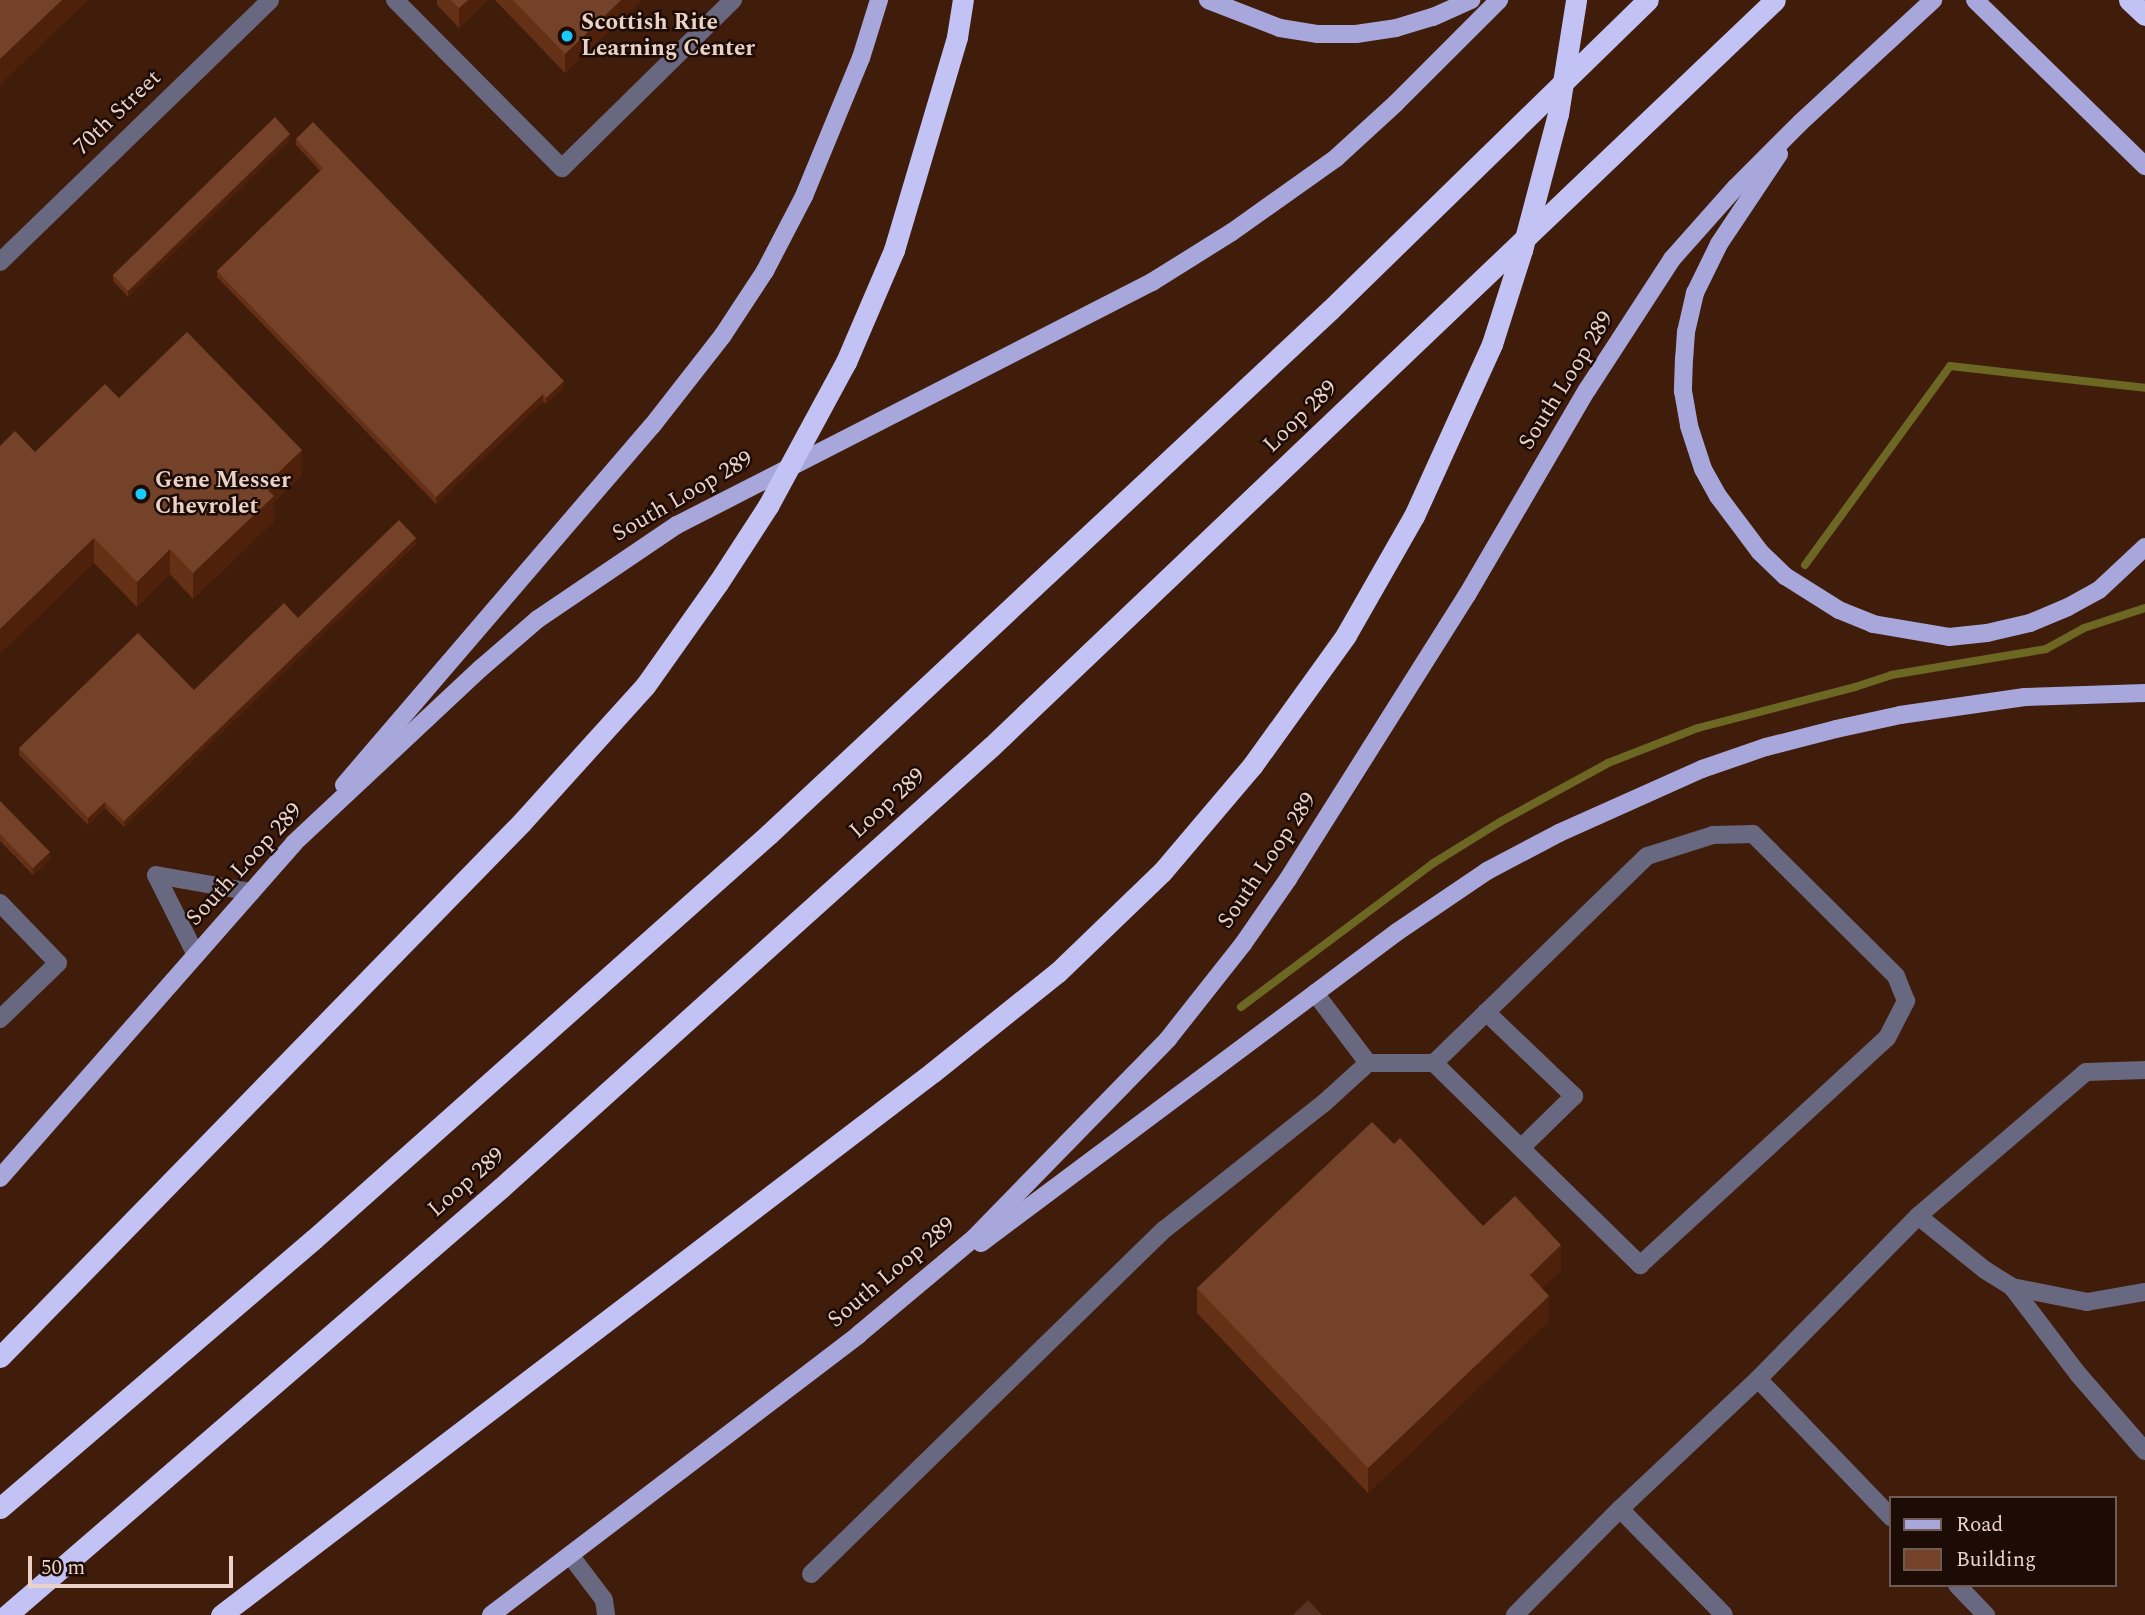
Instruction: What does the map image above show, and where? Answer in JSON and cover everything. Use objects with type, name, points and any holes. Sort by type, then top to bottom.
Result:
[{"type":"highway","points":[[0,1357],[522,822],[645,686],[768,506],[846,362],[894,250],[957,37],[963,0]]},
{"type":"highway","points":[[221,1615],[933,1072],[1058,972],[1162,872],[1252,766],[1346,635],[1414,516],[1493,344],[1558,114],[1576,0]]},
{"type":"highway","points":[[0,1508],[314,1239],[769,834],[1330,310],[1648,0]]},
{"type":"highway","name":"Loop 289","points":[[7,1615],[502,1187],[981,755],[1776,0]]},
{"type":"highway","points":[[2129,0],[2145,15]]},
{"type":"main road","points":[[294,843],[481,621],[652,426],[723,335],[765,271],[804,196],[861,58],[879,0]]},
{"type":"main road","points":[[1208,0],[1280,28],[1317,34],[1356,34],[1396,28],[1433,17],[1471,0]]},
{"type":"main road","name":"South Loop 289","points":[[0,1178],[294,843],[480,669],[538,619],[677,525],[1152,282],[1232,232],[1336,158],[1396,103],[1499,0]]},
{"type":"main road","name":"South Loop 289","points":[[491,1615],[858,1335],[975,1237],[1071,1142],[1168,1039],[1243,944],[1288,879],[1468,595],[1587,390],[1672,259],[1735,188],[1801,122],[1933,0]]},
{"type":"main road","points":[[1975,0],[2145,166]]},
{"type":"main road","points":[[1801,122],[1719,244],[1695,293],[1686,332],[1683,391],[1689,426],[1699,458],[1718,496],[1760,552],[1785,576],[1839,611],[1873,624],[1949,637],[2030,624],[2068,607],[2099,590],[2145,547]]},
{"type":"main road","points":[[2126,148],[2145,177]]},
{"type":"main road","points":[[858,1335],[1315,993],[1487,871],[1559,832],[1702,769],[1766,747],[1900,715],[2025,697],[2145,693]]},
{"type":"street","name":"70th Street","points":[[4,250],[270,0]]},
{"type":"street","points":[[395,0],[562,168],[733,0]]},
{"type":"street","points":[[811,1574],[1165,1230],[1324,1102],[1368,1063],[1434,1063],[1640,1265],[1887,1038],[1906,1001],[1896,976],[1753,834],[1713,835],[1647,856],[1434,1063]]},
{"type":"street","points":[[196,955],[156,875],[251,892]]},
{"type":"street","points":[[0,903],[58,963],[0,1019]]},
{"type":"street","points":[[1315,993],[1368,1063]]},
{"type":"street","points":[[1486,1012],[1574,1096],[1522,1147]]},
{"type":"street","points":[[1515,1615],[1620,1509],[1758,1379],[1918,1216],[2086,1072],[2145,1070]]},
{"type":"street","points":[[1918,1216],[1985,1270],[2012,1287],[2078,1374],[2145,1451]]},
{"type":"street","points":[[2012,1287],[2087,1302],[2145,1292]]},
{"type":"street","points":[[1758,1379],[1890,1516]]},
{"type":"street","points":[[1620,1509],[1724,1615]]},
{"type":"street","points":[[570,1555],[604,1600],[606,1615]]},
{"type":"street","points":[[1959,1587],[1986,1615]]},
{"type":"shaded area","points":[[1308,1600],[1322,1615],[1293,1615]]},
{"type":"building","points":[[0,0],[62,0],[0,59]]},
{"type":"building","points":[[451,0],[468,0],[459,8]]},
{"type":"building","points":[[513,0],[621,0],[565,54]]},
{"type":"building","points":[[275,117],[290,134],[128,291],[113,275]]},
{"type":"building","points":[[313,122],[564,381],[546,398],[543,394],[436,497],[217,271],[323,168],[296,139]]},
{"type":"building","name":"Gene Messer Chevrolet","points":[[187,332],[302,450],[264,486],[274,496],[193,573],[170,549],[137,582],[94,538],[0,629],[0,446],[15,431],[35,452],[105,384],[119,398]]},
{"type":"building","points":[[399,520],[416,538],[124,821],[105,802],[88,818],[19,748],[138,633],[194,690],[284,603],[298,618]]},
{"type":"building","points":[[0,801],[50,852],[33,868],[0,834]]},
{"type":"building","points":[[1372,1122],[1394,1144],[1400,1138],[1483,1226],[1515,1196],[1561,1245],[1530,1275],[1549,1296],[1368,1468],[1197,1288]]},
{"type":"waterway","points":[[1805,565],[1950,366],[2145,388]]},
{"type":"waterway","points":[[1241,1007],[1432,864],[1500,822],[1608,763],[1698,728],[1891,675],[2046,649],[2084,628],[2145,608]]},
{"type":"place","name":"Scottish Rite Learning Center","points":[[567,36]]},
{"type":"place","name":"Gene Messer Chevrolet","points":[[141,494]]}]
